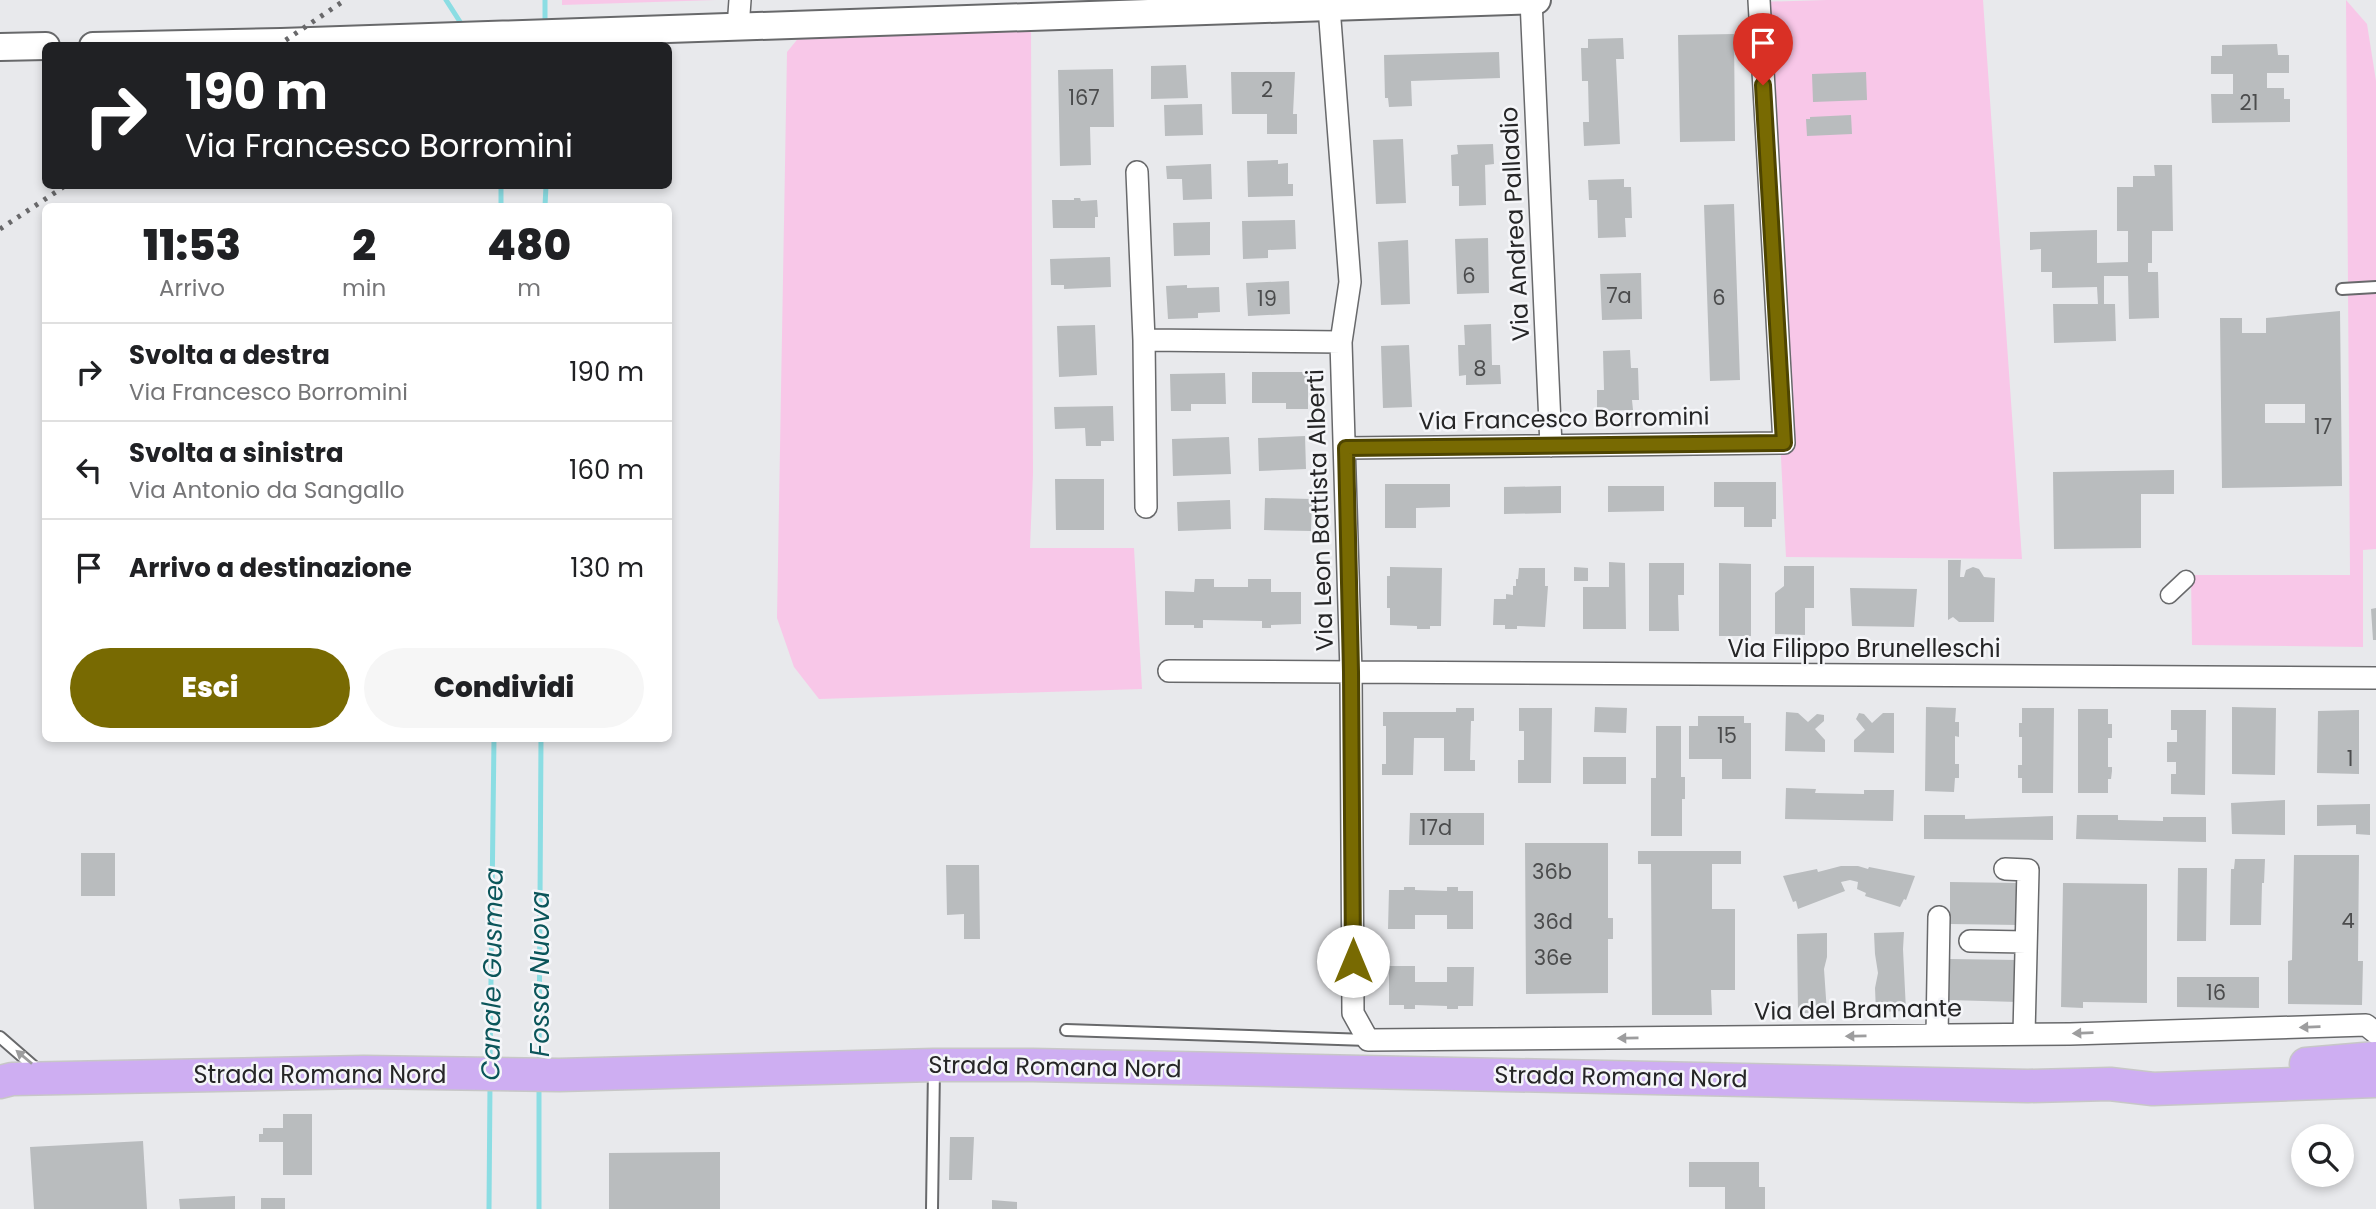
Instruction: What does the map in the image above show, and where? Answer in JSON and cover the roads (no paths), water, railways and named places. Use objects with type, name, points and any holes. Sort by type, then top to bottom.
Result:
[{"type":"main road","name":"Strada Romana Nord","points":[[2110,1084],[2152,1077],[2376,1058]]},
{"type":"main road","name":"Strada Romana Nord","points":[[0,1082],[12,1079],[364,1072],[501,1075],[934,1065],[1061,1065],[2014,1086],[2110,1084],[2153,1089],[2376,1081]]},
{"type":"street","points":[[738,28],[740,0]]},
{"type":"street","name":"Via Andrea Palladio","points":[[1531,0],[1551,446]]},
{"type":"street","points":[[281,42],[738,28],[967,10],[1329,7],[1537,0]]},
{"type":"street","name":"Via Francesco Borromini","points":[[1346,448],[1784,443],[1759,0]]},
{"type":"street","name":"Via Leon Battista Alberti","points":[[1329,7],[1350,282],[1341,342],[1351,672],[1353,1013],[1368,1040]]},
{"type":"street","points":[[0,47],[42,46]]},
{"type":"street","points":[[1137,172],[1144,340],[1146,507]]},
{"type":"street","points":[[1144,340],[1341,342]]},
{"type":"street","points":[[2169,595],[2186,579]]},
{"type":"street","name":"Via Filippo Brunelleschi","points":[[1169,671],[2376,678]]},
{"type":"street","points":[[2005,869],[2028,870],[2024,1034]]},
{"type":"street","points":[[1937,1035],[1939,917]]},
{"type":"street","points":[[1970,942],[2026,942]]},
{"type":"street","name":"Via del Bramante","points":[[1368,1040],[2024,1034],[2366,1025],[2376,1033]]},
{"type":"lane","points":[[2342,289],[2376,287]]},
{"type":"lane","points":[[1066,1030],[1368,1040]]},
{"type":"lane","points":[[0,1037],[46,1079]]},
{"type":"lane","points":[[932,1209],[934,1065]]},
{"type":"waterway","name":"Canale Gusmea","points":[[446,0],[464,28]]},
{"type":"waterway","name":"Fossa Nuova","points":[[545,0],[545,25]]},
{"type":"waterway","name":"Canale Gusmea","points":[[501,189],[501,203]]},
{"type":"waterway","name":"Fossa Nuova","points":[[545,203],[546,189]]},
{"type":"waterway","name":"Canale Gusmea","points":[[490,1062],[494,742]]},
{"type":"waterway","name":"Fossa Nuova","points":[[539,1064],[541,742]]},
{"type":"waterway","name":"Canale Gusmea","points":[[489,1209],[490,1083]]},
{"type":"waterway","name":"Fossa Nuova","points":[[539,1085],[539,1209]]},
{"type":"railway","points":[[283,42],[345,0]]},
{"type":"railway","points":[[0,229],[60,189]]}]
